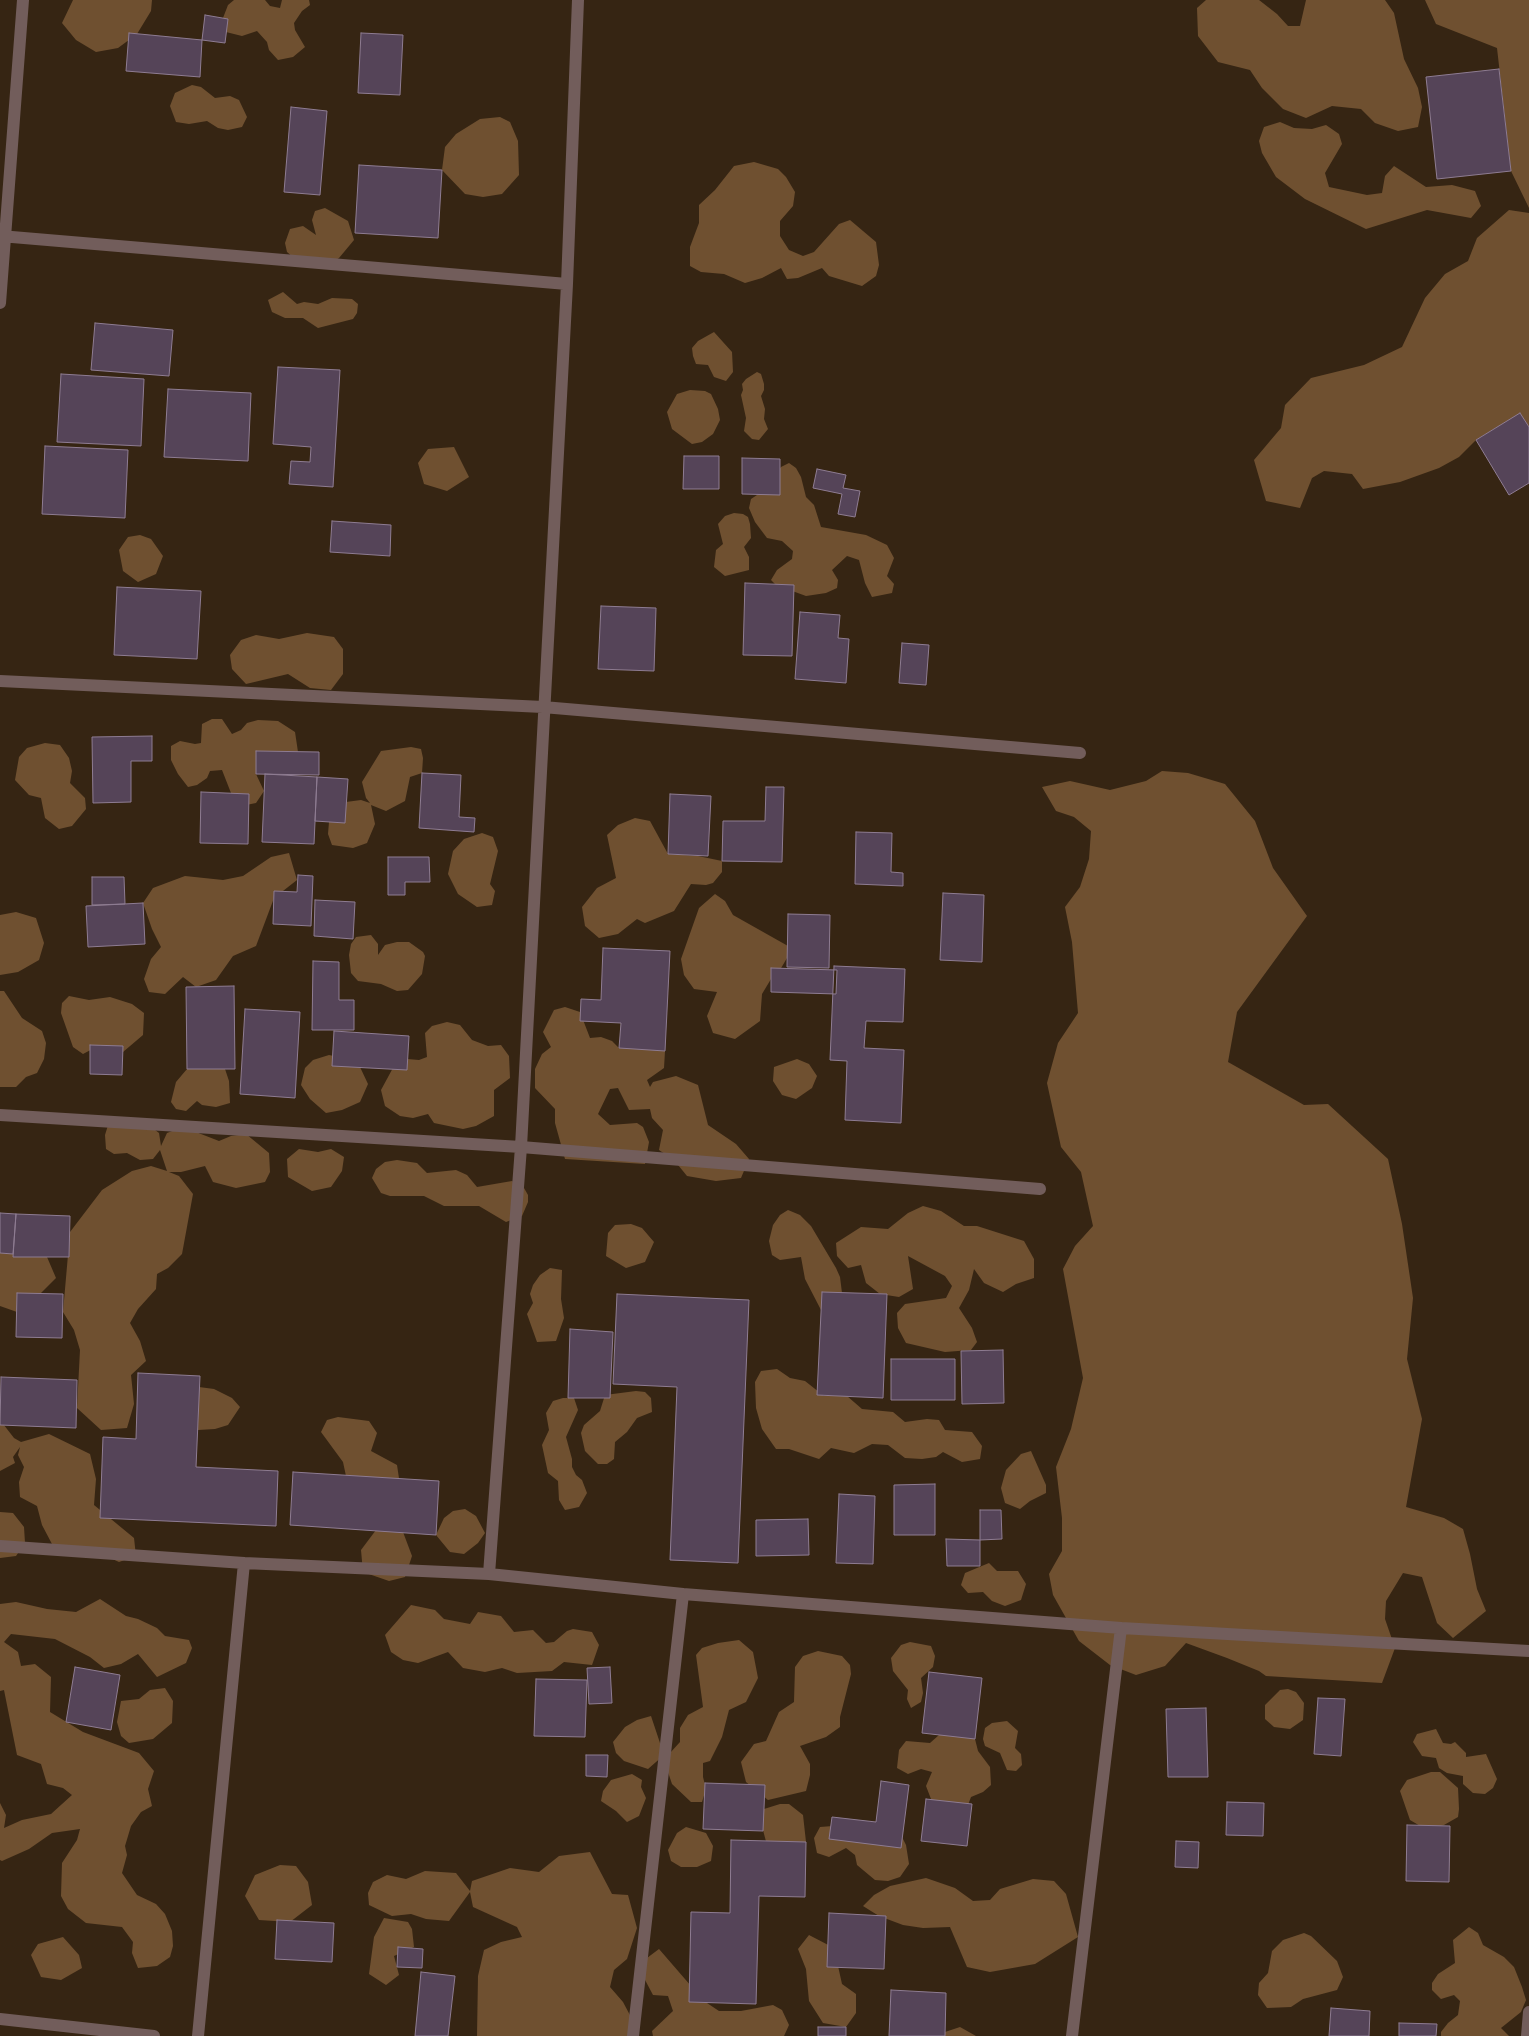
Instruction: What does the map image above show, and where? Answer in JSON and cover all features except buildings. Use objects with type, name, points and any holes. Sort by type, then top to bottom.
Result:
[{"type":"street","points":[[0,303],[2,236],[22,0]]},
{"type":"street","points":[[489,1574],[521,1148],[567,284],[578,0]]},
{"type":"street","points":[[2,236],[567,284]]},
{"type":"street","points":[[0,681],[543,707],[1080,753]]},
{"type":"street","points":[[0,1115],[521,1148],[1040,1189]]},
{"type":"street","points":[[0,1546],[244,1563],[489,1574],[683,1594],[1122,1628],[1529,1650]]},
{"type":"street","points":[[198,2036],[244,1563]]},
{"type":"street","points":[[633,2036],[683,1594]]},
{"type":"street","points":[[1072,2036],[1122,1628]]},
{"type":"street","points":[[1527,2036],[1529,2012]]},
{"type":"street","points":[[0,2019],[154,2036]]},
{"type":"shaded area","points":[[73,0],[152,0],[151,11],[137,34],[118,48],[96,52],[76,40],[62,23]]},
{"type":"shaded area","points":[[234,0],[265,0],[270,6],[280,8],[282,0],[309,0],[310,5],[302,11],[294,23],[295,30],[305,47],[293,57],[278,60],[269,50],[267,42],[257,31],[242,36],[226,32],[223,18],[228,5]]},
{"type":"shaded area","points":[[1206,0],[1259,0],[1277,14],[1288,26],[1300,26],[1306,0],[1385,0],[1394,13],[1404,59],[1418,88],[1422,107],[1418,127],[1398,131],[1375,123],[1361,109],[1332,106],[1306,118],[1283,109],[1262,88],[1250,70],[1218,62],[1198,36],[1197,8]]},
{"type":"shaded area","points":[[1425,0],[1529,0],[1529,208],[1511,171],[1497,48],[1436,24]]},
{"type":"shaded area","points":[[192,85],[201,87],[215,98],[230,96],[239,100],[247,117],[242,127],[228,130],[218,128],[207,121],[189,124],[176,122],[170,106],[175,93]]},
{"type":"shaded area","points":[[500,117],[510,122],[518,141],[519,175],[502,194],[483,197],[465,194],[442,170],[445,147],[456,134],[480,119]]},
{"type":"shaded area","points":[[1280,122],[1294,128],[1312,129],[1326,125],[1339,134],[1342,144],[1325,173],[1329,187],[1367,195],[1382,193],[1385,176],[1394,166],[1426,187],[1452,185],[1475,191],[1481,206],[1471,218],[1427,210],[1366,229],[1305,199],[1276,177],[1262,153],[1259,141],[1264,127]]},
{"type":"shaded area","points":[[754,162],[778,169],[786,177],[795,192],[793,206],[780,221],[780,236],[789,250],[803,256],[814,252],[839,224],[850,220],[876,242],[879,265],[876,276],[862,286],[829,276],[822,268],[798,278],[787,279],[781,268],[762,278],[745,283],[724,274],[701,272],[690,266],[690,247],[699,223],[699,205],[715,190],[734,166]]},
{"type":"shaded area","points":[[325,208],[348,221],[354,240],[339,258],[325,267],[302,265],[287,252],[285,243],[290,229],[303,226],[316,235],[312,220],[315,211]]},
{"type":"shaded area","points":[[1509,210],[1529,213],[1529,427],[1497,427],[1476,440],[1459,457],[1439,468],[1400,482],[1363,489],[1352,474],[1324,471],[1312,478],[1300,508],[1266,501],[1254,460],[1281,428],[1285,405],[1311,378],[1364,365],[1402,347],[1425,298],[1445,274],[1468,261],[1477,238]]},
{"type":"shaded area","points":[[283,292],[297,304],[304,302],[318,304],[332,298],[352,299],[358,304],[357,313],[353,319],[318,328],[303,318],[285,318],[272,312],[268,300]]},
{"type":"shaded area","points":[[714,332],[732,352],[733,372],[726,381],[714,377],[708,365],[696,364],[693,356],[692,348],[698,341]]},
{"type":"shaded area","points":[[757,372],[761,374],[764,384],[761,396],[765,409],[764,419],[768,429],[759,440],[752,439],[744,431],[746,418],[741,395],[743,390],[742,384]]},
{"type":"shaded area","points":[[690,390],[705,391],[711,394],[718,409],[720,420],[713,434],[702,442],[692,444],[672,429],[667,412],[677,394]]},
{"type":"shaded area","points":[[454,447],[469,477],[447,491],[424,484],[418,463],[428,449]]},
{"type":"shaded area","points":[[789,463],[796,468],[801,477],[806,497],[814,505],[821,527],[866,535],[887,545],[894,558],[887,576],[894,584],[892,593],[872,597],[865,583],[859,560],[847,556],[832,570],[838,580],[837,588],[826,593],[806,596],[776,585],[771,580],[777,570],[792,559],[793,551],[782,541],[767,538],[755,522],[749,508],[751,499],[766,489],[781,467]]},
{"type":"shaded area","points":[[734,513],[743,514],[748,517],[750,524],[751,538],[744,547],[749,557],[749,570],[725,576],[714,567],[716,550],[723,544],[718,524],[725,516]]},
{"type":"shaded area","points":[[140,535],[151,539],[163,556],[156,574],[138,582],[123,571],[119,550],[128,537]]},
{"type":"shaded area","points":[[307,633],[334,637],[343,649],[343,674],[331,690],[310,688],[288,674],[246,684],[232,669],[230,655],[241,640],[256,635],[279,639]]},
{"type":"shaded area","points":[[212,719],[222,719],[232,734],[241,730],[247,723],[258,720],[278,721],[295,732],[298,752],[256,751],[256,774],[264,791],[256,803],[241,806],[231,793],[222,770],[210,771],[207,778],[197,785],[188,787],[178,774],[171,760],[171,746],[180,741],[195,744],[201,743],[202,724]]},
{"type":"shaded area","points":[[45,743],[60,745],[69,758],[72,771],[70,783],[85,798],[86,809],[72,826],[59,829],[45,818],[41,798],[29,795],[15,780],[19,757],[27,748]]},
{"type":"shaded area","points":[[411,747],[421,749],[423,758],[422,773],[410,777],[405,801],[386,811],[371,805],[375,824],[367,843],[353,848],[332,845],[328,834],[329,822],[346,802],[361,800],[370,803],[366,798],[362,782],[381,751]]},
{"type":"shaded area","points":[[1162,771],[1188,773],[1225,784],[1255,821],[1273,868],[1307,916],[1237,1012],[1228,1062],[1304,1105],[1328,1104],[1388,1159],[1402,1224],[1413,1298],[1407,1359],[1422,1419],[1406,1507],[1444,1518],[1463,1529],[1477,1589],[1486,1611],[1453,1638],[1437,1623],[1422,1577],[1403,1573],[1386,1601],[1385,1619],[1395,1648],[1382,1683],[1266,1676],[1259,1671],[1186,1643],[1165,1666],[1136,1675],[1110,1665],[1079,1641],[1053,1595],[1049,1574],[1062,1551],[1062,1518],[1056,1467],[1071,1429],[1083,1378],[1063,1269],[1075,1246],[1093,1226],[1081,1172],[1061,1147],[1047,1083],[1058,1043],[1078,1013],[1072,942],[1065,907],[1080,887],[1089,859],[1091,831],[1074,817],[1056,811],[1042,787],[1070,781],[1110,790],[1146,781]]},
{"type":"shaded area","points":[[635,818],[650,821],[668,854],[698,856],[722,861],[722,872],[713,883],[706,885],[691,884],[674,911],[645,923],[637,919],[618,934],[599,938],[585,926],[582,907],[597,888],[616,878],[607,835],[618,825]]},
{"type":"shaded area","points":[[482,833],[493,837],[498,851],[490,884],[495,891],[492,905],[477,907],[458,894],[448,874],[453,851],[464,839]]},
{"type":"shaded area","points":[[289,853],[297,880],[274,898],[256,946],[233,956],[216,980],[196,987],[183,977],[165,994],[149,992],[144,979],[151,959],[161,947],[152,929],[143,903],[153,888],[185,876],[223,880],[243,876],[271,857]]},
{"type":"shaded area","points":[[715,894],[725,901],[733,915],[788,946],[787,958],[762,994],[760,1021],[735,1039],[713,1033],[707,1016],[717,992],[694,989],[684,975],[681,959],[699,908]]},
{"type":"shaded area","points":[[16,912],[36,918],[44,943],[39,960],[18,972],[0,975],[0,915]]},
{"type":"shaded area","points":[[371,935],[378,944],[378,955],[385,945],[397,942],[409,942],[423,952],[425,956],[422,974],[408,990],[397,991],[381,984],[358,981],[351,973],[349,955],[351,944],[356,937]]},
{"type":"shaded area","points":[[0,991],[4,991],[22,1018],[42,1031],[46,1043],[44,1059],[37,1073],[26,1077],[16,1087],[0,1087]]},
{"type":"shaded area","points":[[69,996],[89,1000],[110,997],[132,1004],[144,1013],[143,1035],[123,1052],[109,1052],[100,1045],[83,1054],[73,1047],[61,1013],[62,1003]]},
{"type":"shaded area","points":[[565,1007],[580,1012],[590,1038],[601,1037],[612,1041],[619,1048],[631,1040],[660,1042],[665,1051],[664,1068],[647,1080],[650,1087],[653,1082],[676,1076],[698,1085],[708,1125],[736,1144],[749,1159],[741,1178],[716,1181],[687,1176],[674,1160],[659,1150],[663,1130],[652,1118],[650,1109],[629,1110],[618,1088],[610,1089],[598,1114],[610,1125],[637,1123],[643,1127],[649,1142],[645,1164],[565,1159],[555,1123],[555,1109],[535,1088],[535,1069],[542,1054],[551,1047],[543,1032],[554,1010]]},
{"type":"shaded area","points":[[447,1022],[460,1025],[472,1040],[488,1046],[501,1045],[509,1056],[510,1078],[494,1090],[494,1116],[476,1126],[463,1129],[434,1123],[428,1114],[413,1118],[400,1116],[385,1106],[381,1090],[394,1066],[407,1059],[419,1060],[427,1057],[425,1033],[432,1026]]},
{"type":"shaded area","points":[[187,1053],[221,1057],[229,1081],[230,1103],[216,1107],[202,1105],[197,1101],[186,1111],[176,1109],[171,1102],[176,1082],[187,1069]]},
{"type":"shaded area","points":[[329,1055],[343,1058],[360,1067],[368,1084],[360,1102],[342,1110],[326,1113],[310,1099],[301,1085],[305,1068],[313,1060]]},
{"type":"shaded area","points":[[797,1059],[809,1064],[817,1076],[812,1088],[796,1099],[782,1095],[773,1081],[774,1067]]},
{"type":"shaded area","points":[[140,1118],[159,1133],[161,1146],[167,1133],[183,1127],[219,1141],[231,1136],[246,1134],[269,1153],[270,1172],[265,1182],[236,1188],[213,1182],[205,1166],[181,1172],[169,1172],[179,1176],[193,1194],[182,1254],[168,1268],[157,1274],[156,1289],[138,1309],[130,1323],[140,1341],[146,1361],[131,1375],[134,1404],[127,1428],[101,1430],[77,1408],[80,1350],[74,1330],[63,1312],[70,1232],[102,1190],[132,1171],[151,1166],[167,1171],[160,1150],[153,1159],[140,1160],[127,1153],[114,1154],[106,1149],[105,1135],[109,1122]]},
{"type":"shaded area","points":[[299,1149],[318,1152],[331,1149],[344,1157],[342,1171],[331,1187],[312,1191],[288,1177],[287,1159]]},
{"type":"shaded area","points":[[397,1160],[417,1163],[427,1173],[456,1170],[467,1175],[477,1187],[512,1181],[524,1188],[528,1195],[528,1202],[522,1216],[506,1222],[479,1206],[444,1206],[424,1196],[390,1196],[381,1193],[372,1178],[376,1169],[385,1162]]},
{"type":"shaded area","points":[[923,1206],[941,1211],[964,1226],[977,1226],[1024,1241],[1034,1259],[1034,1278],[1016,1284],[1003,1292],[984,1283],[974,1269],[969,1290],[959,1308],[972,1328],[977,1342],[971,1350],[945,1352],[906,1343],[898,1328],[897,1313],[905,1304],[946,1298],[952,1286],[945,1276],[908,1256],[913,1289],[899,1297],[880,1294],[866,1283],[861,1265],[848,1268],[837,1256],[836,1243],[861,1227],[888,1229],[908,1213]]},
{"type":"shaded area","points":[[788,1210],[800,1215],[811,1226],[836,1268],[840,1277],[842,1293],[836,1304],[821,1310],[805,1279],[801,1257],[780,1260],[772,1255],[769,1241],[773,1225],[780,1215]]},
{"type":"shaded area","points":[[631,1224],[642,1228],[654,1242],[645,1262],[626,1268],[606,1256],[608,1233],[615,1225]]},
{"type":"shaded area","points":[[24,1239],[47,1257],[56,1278],[35,1299],[17,1312],[0,1306],[0,1247],[7,1240]]},
{"type":"shaded area","points":[[550,1268],[562,1270],[561,1299],[564,1318],[556,1341],[537,1342],[527,1314],[533,1303],[530,1294],[533,1285],[540,1275]]},
{"type":"shaded area","points":[[777,1369],[790,1378],[805,1381],[824,1396],[847,1396],[862,1409],[893,1412],[905,1422],[927,1419],[939,1420],[945,1430],[972,1432],[982,1446],[980,1459],[962,1462],[943,1452],[936,1457],[922,1459],[905,1458],[888,1445],[872,1444],[854,1453],[831,1448],[819,1459],[789,1449],[776,1449],[762,1429],[756,1408],[755,1382],[761,1371]]},
{"type":"shaded area","points":[[199,1387],[214,1389],[232,1398],[240,1407],[228,1425],[215,1429],[198,1430]]},
{"type":"shaded area","points":[[636,1391],[645,1392],[651,1398],[652,1412],[637,1418],[627,1432],[615,1442],[614,1459],[607,1464],[598,1464],[585,1451],[581,1433],[584,1425],[600,1411],[605,1395]]},
{"type":"shaded area","points":[[563,1398],[574,1398],[578,1410],[566,1437],[572,1459],[572,1467],[576,1475],[582,1480],[587,1493],[579,1507],[565,1510],[559,1500],[558,1481],[548,1473],[542,1445],[549,1430],[546,1413],[553,1401]]},
{"type":"shaded area","points":[[338,1417],[369,1421],[377,1433],[371,1451],[397,1465],[400,1485],[346,1476],[343,1462],[321,1432],[327,1420]]},
{"type":"shaded area","points":[[0,1420],[14,1438],[21,1442],[49,1434],[90,1454],[96,1479],[94,1505],[134,1538],[136,1556],[119,1562],[97,1552],[52,1544],[42,1525],[37,1506],[20,1497],[19,1482],[24,1467],[18,1455],[20,1447],[13,1457],[15,1463],[0,1471]]},
{"type":"shaded area","points":[[1031,1451],[1046,1485],[1046,1493],[1030,1501],[1020,1509],[1005,1503],[1001,1488],[1006,1470],[1021,1454]]},
{"type":"shaded area","points":[[465,1509],[476,1516],[485,1533],[478,1543],[464,1554],[450,1552],[436,1535],[444,1518],[453,1511]]},
{"type":"shaded area","points":[[0,1512],[13,1513],[24,1527],[25,1543],[16,1556],[0,1558]]},
{"type":"shaded area","points":[[376,1530],[403,1532],[412,1556],[405,1577],[389,1581],[363,1572],[361,1550]]},
{"type":"shaded area","points":[[989,1563],[997,1571],[1018,1571],[1026,1584],[1021,1600],[1005,1606],[992,1601],[983,1592],[968,1593],[961,1585],[965,1573]]},
{"type":"shaded area","points":[[100,1599],[126,1616],[138,1619],[157,1628],[165,1636],[189,1640],[192,1648],[186,1663],[157,1677],[138,1654],[121,1664],[104,1668],[90,1657],[55,1639],[11,1634],[4,1642],[18,1652],[21,1666],[35,1664],[51,1677],[50,1712],[83,1732],[139,1753],[154,1771],[148,1789],[152,1806],[141,1812],[131,1826],[125,1846],[127,1855],[122,1873],[137,1895],[156,1904],[165,1914],[172,1931],[173,1946],[170,1957],[157,1966],[138,1968],[132,1953],[133,1942],[122,1927],[86,1923],[68,1909],[61,1896],[62,1863],[77,1840],[80,1829],[52,1833],[29,1849],[2,1861],[0,1860],[0,1803],[6,1815],[4,1828],[22,1820],[51,1814],[72,1795],[63,1788],[47,1784],[41,1764],[17,1755],[4,1690],[0,1691],[0,1604],[16,1602],[47,1609],[76,1612]]},
{"type":"shaded area","points":[[411,1605],[435,1610],[444,1619],[470,1624],[478,1612],[501,1616],[514,1632],[533,1630],[546,1643],[554,1642],[567,1631],[573,1629],[592,1632],[599,1645],[592,1665],[564,1662],[552,1671],[517,1673],[502,1668],[485,1672],[463,1668],[448,1652],[418,1663],[403,1660],[391,1652],[385,1635]]},
{"type":"shaded area","points":[[739,1640],[753,1652],[758,1678],[746,1702],[729,1710],[722,1737],[710,1761],[703,1763],[703,1777],[706,1789],[702,1802],[691,1802],[672,1784],[668,1772],[670,1753],[680,1742],[680,1728],[688,1715],[703,1707],[696,1655],[702,1648],[718,1643]]},
{"type":"shaded area","points":[[910,1642],[931,1646],[935,1656],[933,1667],[921,1678],[923,1693],[921,1702],[911,1708],[907,1699],[908,1690],[893,1671],[891,1658],[901,1645]]},
{"type":"shaded area","points":[[818,1651],[842,1656],[850,1665],[851,1674],[840,1717],[840,1727],[826,1737],[800,1746],[810,1764],[810,1775],[806,1791],[768,1800],[746,1782],[741,1762],[754,1744],[766,1741],[779,1712],[794,1702],[795,1667],[803,1656]]},
{"type":"shaded area","points":[[165,1688],[173,1701],[172,1723],[153,1739],[129,1743],[121,1736],[117,1722],[121,1701],[139,1699],[150,1690]]},
{"type":"shaded area","points":[[1288,1689],[1296,1692],[1304,1703],[1303,1720],[1290,1729],[1274,1727],[1265,1719],[1265,1705],[1280,1690]]},
{"type":"shaded area","points":[[651,1716],[664,1755],[648,1769],[624,1761],[616,1753],[613,1742],[625,1727],[637,1720]]},
{"type":"shaded area","points":[[1007,1721],[1018,1731],[1015,1748],[1021,1754],[1022,1765],[1016,1771],[1007,1770],[1000,1753],[985,1746],[983,1739],[985,1728],[992,1723]]},
{"type":"shaded area","points":[[1436,1729],[1443,1743],[1451,1744],[1455,1742],[1466,1753],[1466,1757],[1486,1754],[1497,1779],[1493,1788],[1485,1794],[1473,1793],[1463,1784],[1463,1776],[1447,1773],[1439,1768],[1436,1758],[1422,1756],[1413,1742],[1417,1734]]},
{"type":"shaded area","points":[[951,1731],[962,1731],[975,1739],[978,1751],[990,1767],[991,1785],[983,1792],[971,1797],[965,1813],[944,1813],[931,1799],[926,1786],[932,1772],[921,1769],[908,1774],[897,1768],[899,1750],[906,1741],[930,1743],[939,1735]]},
{"type":"shaded area","points":[[1431,1772],[1440,1772],[1458,1788],[1459,1809],[1458,1817],[1444,1825],[1427,1830],[1410,1820],[1400,1791],[1407,1780]]},
{"type":"shaded area","points":[[632,1774],[642,1780],[641,1787],[646,1798],[639,1816],[627,1822],[616,1811],[601,1801],[603,1791],[611,1780]]},
{"type":"shaded area","points":[[780,1804],[789,1804],[803,1815],[806,1842],[798,1850],[768,1849],[759,1815],[764,1809]]},
{"type":"shaded area","points":[[833,1826],[902,1837],[906,1845],[909,1864],[900,1877],[888,1881],[875,1880],[857,1865],[855,1855],[846,1848],[829,1857],[817,1853],[814,1838],[820,1827]]},
{"type":"shaded area","points":[[686,1827],[706,1833],[713,1846],[711,1861],[697,1867],[681,1867],[671,1861],[668,1850],[677,1833]]},
{"type":"shaded area","points":[[590,1852],[612,1894],[628,1895],[637,1928],[627,1959],[614,1970],[610,1987],[623,2002],[632,2019],[634,2036],[477,2036],[478,1976],[484,1950],[501,1942],[522,1937],[517,1927],[473,1907],[470,1892],[449,1921],[426,1919],[411,1914],[392,1916],[369,1905],[368,1893],[373,1882],[387,1875],[406,1879],[425,1871],[456,1873],[470,1891],[472,1881],[510,1868],[539,1872],[559,1856]]},
{"type":"shaded area","points":[[280,1865],[296,1866],[308,1882],[312,1905],[290,1922],[259,1920],[245,1896],[255,1875]]},
{"type":"shaded area","points":[[926,1878],[955,1888],[973,1901],[990,1900],[1000,1889],[1033,1879],[1054,1881],[1066,1894],[1078,1937],[1035,1964],[990,1972],[967,1967],[950,1927],[923,1928],[903,1925],[879,1916],[863,1906],[874,1895],[890,1886]]},
{"type":"shaded area","points":[[384,1918],[408,1922],[412,1929],[414,1947],[394,1956],[399,1975],[386,1985],[369,1974],[374,1937]]},
{"type":"shaded area","points":[[1469,1927],[1478,1933],[1483,1945],[1504,1957],[1514,1967],[1522,1987],[1526,2000],[1521,2012],[1501,2028],[1509,2036],[1441,2036],[1441,2032],[1448,2023],[1458,2015],[1460,2001],[1454,1995],[1441,1999],[1432,1990],[1432,1983],[1438,1974],[1455,1963],[1453,1940]]},
{"type":"shaded area","points":[[1304,1933],[1311,1936],[1337,1961],[1343,1977],[1337,1990],[1303,1999],[1291,2007],[1267,2008],[1258,1995],[1259,1983],[1268,1973],[1272,1951],[1283,1940]]},
{"type":"shaded area","points":[[809,1935],[834,1948],[842,1984],[856,1994],[856,2013],[846,2027],[823,2023],[809,2001],[806,1969],[798,1949]]},
{"type":"shaded area","points":[[63,1937],[79,1955],[82,1968],[61,1980],[41,1977],[31,1955],[38,1944]]},
{"type":"shaded area","points":[[659,1949],[704,2001],[719,2011],[741,2011],[773,2005],[782,2010],[789,2025],[784,2036],[653,2036],[652,2031],[673,2011],[668,1996],[653,1995],[644,1978],[643,1961]]},
{"type":"shaded area","points":[[960,2027],[976,2036],[940,2036],[945,2032]]}]
